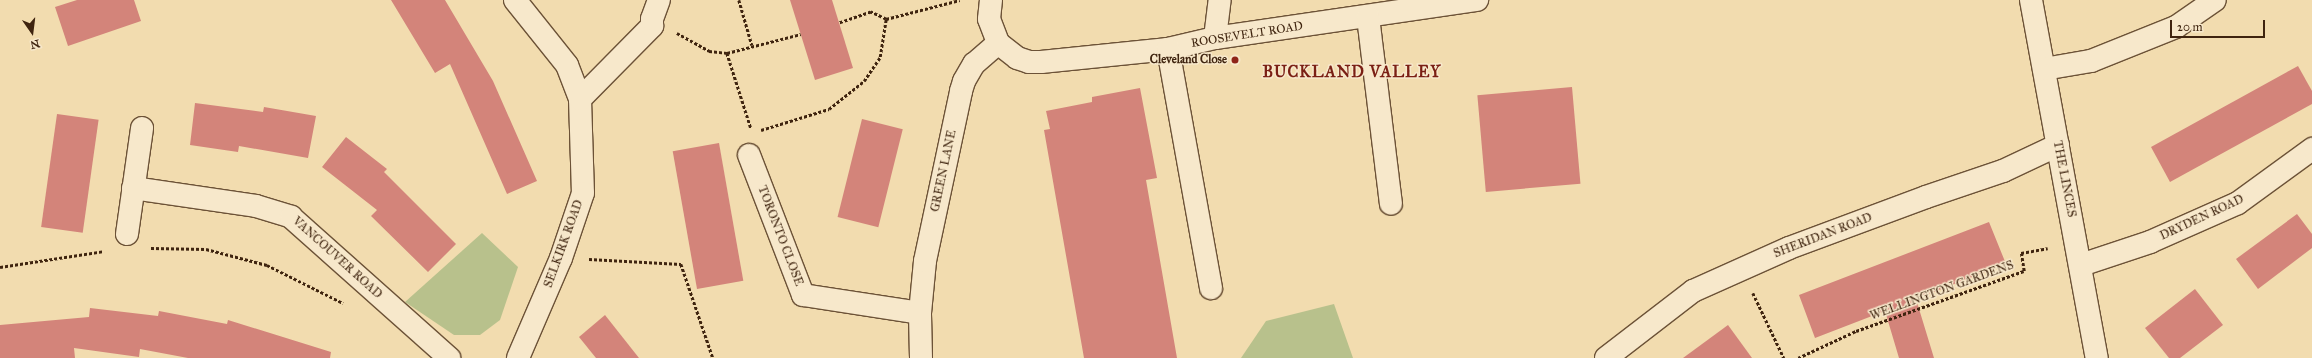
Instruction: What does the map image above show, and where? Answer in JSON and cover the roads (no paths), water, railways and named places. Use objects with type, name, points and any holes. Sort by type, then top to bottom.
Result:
[{"type":"street","name":"SELKIRK ROAD","points":[[515,0],[567,65],[580,99],[583,193],[561,258],[518,358]]},
{"type":"street","points":[[991,0],[989,19],[998,43]]},
{"type":"street","points":[[1215,38],[1220,0]]},
{"type":"street","name":"ROOSEVELT ROAD","points":[[998,43],[1017,58],[1029,62],[1168,49],[1215,38],[1477,0]]},
{"type":"street","name":"THE LINCES","points":[[2032,0],[2097,358]]},
{"type":"street","points":[[2044,69],[2091,61],[2176,27],[2215,0]]},
{"type":"street","points":[[580,99],[652,26],[655,10]]},
{"type":"street","points":[[1368,17],[1391,204]]},
{"type":"street","name":"GREEN LANE","points":[[921,358],[920,313],[925,261],[964,81],[980,56],[998,43]]},
{"type":"street","points":[[1168,49],[1211,288]]},
{"type":"street","points":[[127,234],[142,128]]},
{"type":"street","name":"SHERIDAN ROAD","points":[[1606,358],[1693,291],[1796,246],[1926,197],[2003,171],[2058,145]]},
{"type":"street","name":"DRYDEN ROAD","points":[[2081,265],[2150,242],[2238,203],[2312,149]]},
{"type":"street","name":"TORONTO CLOSE","points":[[749,155],[804,295],[920,313]]},
{"type":"street","name":"VANCOUVER ROAD","points":[[133,188],[256,206],[291,217],[448,358]]},
{"type":"place","name":"Cleveland Close","points":[[1235,60]]},
{"type":"district","name":"BUCKLAND VALLEY","points":[[1352,72]]}]
